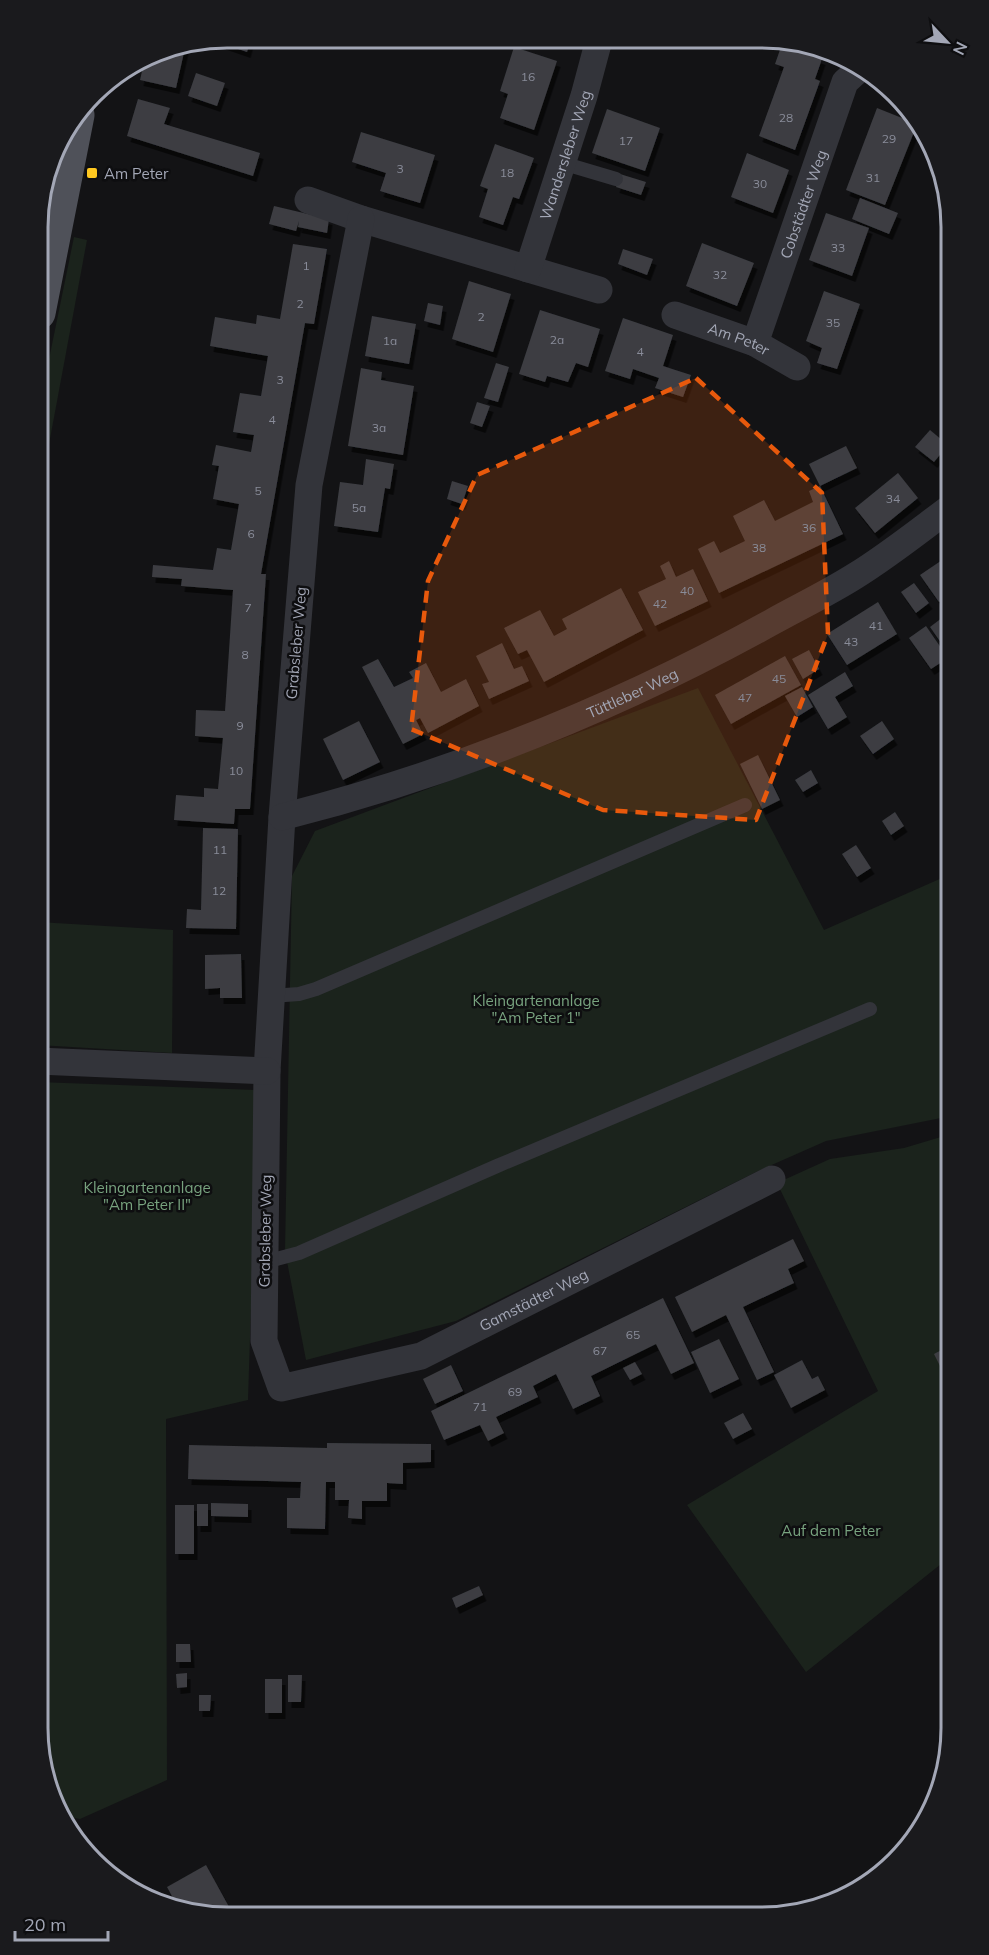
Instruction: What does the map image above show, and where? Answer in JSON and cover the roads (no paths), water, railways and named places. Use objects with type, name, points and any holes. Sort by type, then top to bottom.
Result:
[{"type":"main road","points":[[48,248],[59,165]]},
{"type":"street","name":"Wandersleber Weg","points":[[528,269],[584,96],[596,48]]},
{"type":"street","name":"Cobstädter Weg","points":[[755,343],[845,82],[854,74]]},
{"type":"street","points":[[308,200],[361,219],[599,290]]},
{"type":"street","name":"Grabsleber Weg","points":[[281,1388],[264,1341],[267,1071],[282,817],[309,485],[361,219]]},
{"type":"street","name":"Am Peter","points":[[675,315],[755,343],[798,367]]},
{"type":"street","name":"Tüttleber Weg","points":[[282,817],[370,795],[456,766],[590,713],[713,655],[856,576],[941,514]]},
{"type":"street","points":[[48,1061],[267,1071]]},
{"type":"street","name":"Gamstädter Weg","points":[[281,1388],[421,1356],[772,1179]]},
{"type":"lane","points":[[562,163],[616,179]]},
{"type":"lane","points":[[271,996],[299,994],[316,989],[745,805]]},
{"type":"lane","points":[[265,1262],[299,1254],[497,1166],[870,1009]]},
{"type":"place","name":"Am Peter","points":[[92,173]]},
{"type":"park label","name":"Kleingartenanlage \"Am Peter 1\"","points":[[536,1008]]},
{"type":"park label","name":"Kleingartenanlage \"Am Peter II\"","points":[[147,1196]]},
{"type":"park label","name":"Auf dem Peter","points":[[831,1530]]}]
